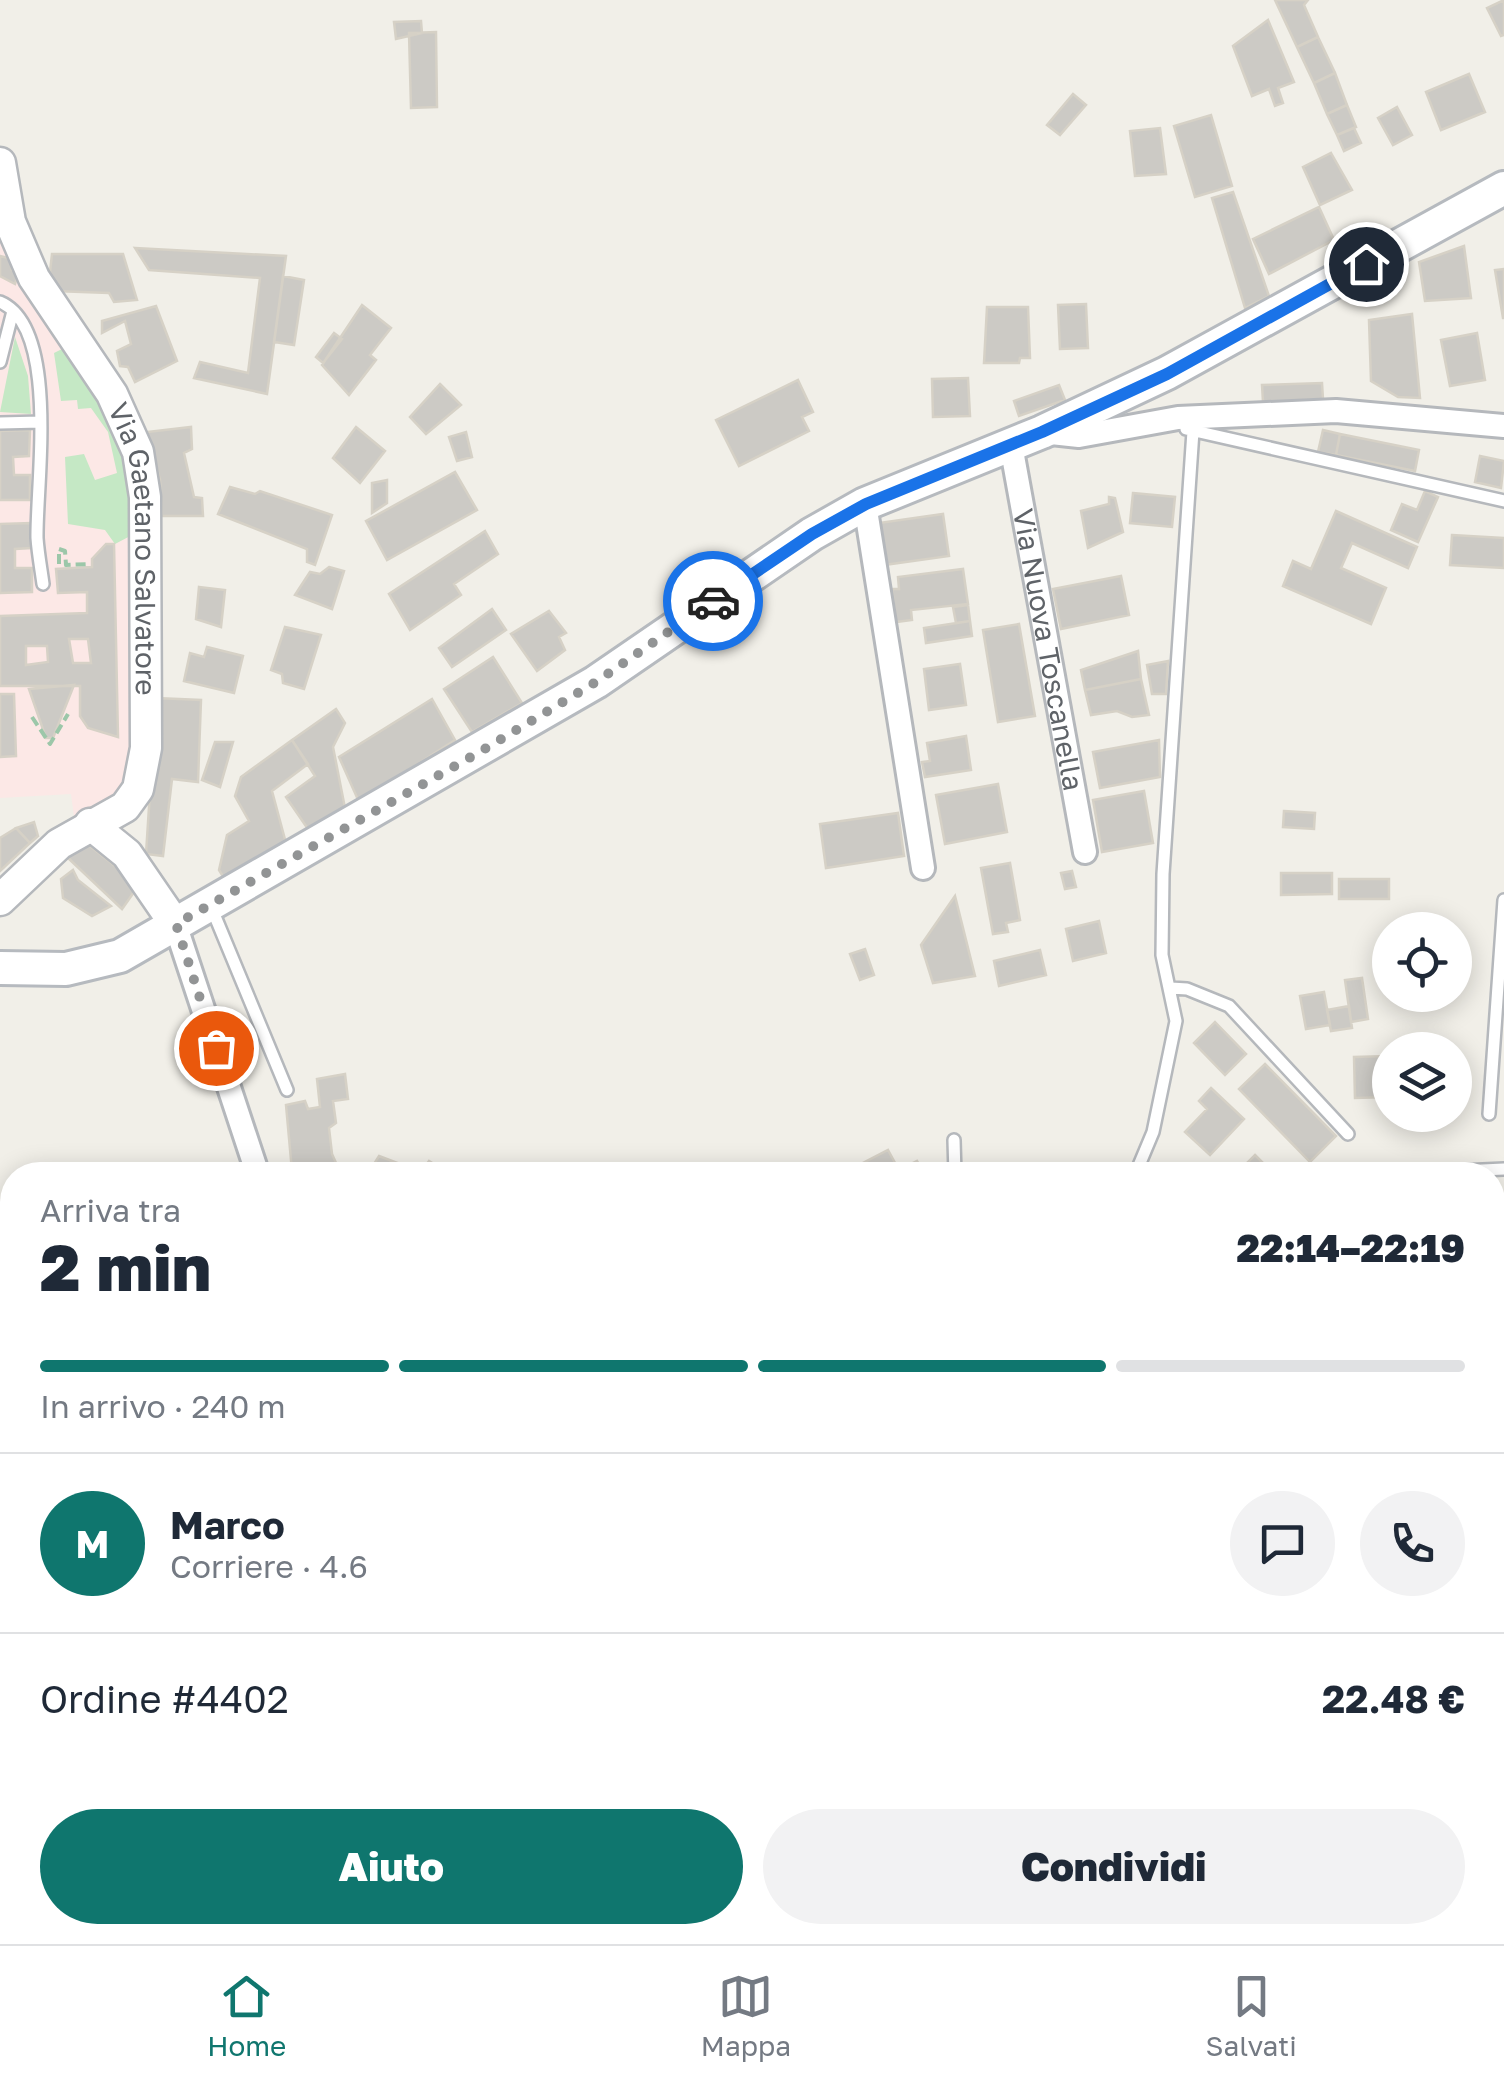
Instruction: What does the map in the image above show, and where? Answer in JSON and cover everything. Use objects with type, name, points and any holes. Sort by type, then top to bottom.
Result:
[{"type":"main road","points":[[0,968],[93,965],[120,956],[596,682],[812,534],[866,504],[1042,432],[1167,374],[1504,188]]},
{"type":"street","name":"Via Gaetano Salvatore","points":[[0,163],[5,222],[34,278],[112,394],[138,452],[145,497],[146,748],[138,790],[124,807]]},
{"type":"street","points":[[1042,432],[1079,436],[1160,422],[1336,411],[1504,426]]},
{"type":"street","name":"Via Nuova Toscanella","points":[[1010,445],[1085,852]]},
{"type":"street","points":[[866,504],[923,868]]},
{"type":"street","points":[[0,900],[59,844],[124,807],[127,854]]},
{"type":"street","points":[[90,824],[127,854],[176,924],[254,1162]]},
{"type":"lane","points":[[0,302],[12,311],[28,334],[38,370],[38,541],[43,584]]},
{"type":"lane","points":[[0,362],[12,311]]},
{"type":"lane","points":[[0,423],[40,422]]},
{"type":"lane","points":[[1160,422],[1504,501]]},
{"type":"lane","points":[[1140,1162],[1153,1132],[1176,1021],[1162,955],[1163,874],[1193,432]]},
{"type":"lane","points":[[1489,1114],[1504,900]]},
{"type":"lane","points":[[210,904],[287,1090]]},
{"type":"lane","points":[[1171,988],[1187,988],[1229,1006],[1348,1134]]},
{"type":"lane","points":[[954,1140],[955,1162]]},
{"type":"path","points":[[59,564],[59,548],[65,551],[66,565],[90,564]]},
{"type":"path","points":[[32,717],[50,744],[68,714]]},
{"type":"shaded area","points":[[0,204],[104,395],[136,533],[131,762],[119,792],[95,812],[74,817],[71,794],[0,798]]},
{"type":"green space","points":[[15,337],[28,376],[31,414],[0,412]]},
{"type":"green space","points":[[64,348],[105,400],[131,476],[136,533],[115,544],[105,530],[68,524],[65,457],[84,454],[95,480],[117,473],[108,432],[91,408],[78,409],[77,400],[61,401],[54,353]]},
{"type":"building","points":[[1275,0],[1308,0],[1304,5],[1318,37],[1297,47]]},
{"type":"building","points":[[1504,0],[1504,35],[1501,36],[1487,8]]},
{"type":"building","points":[[1268,20],[1294,82],[1278,88],[1283,103],[1275,106],[1269,89],[1252,96],[1233,46]]},
{"type":"building","points":[[421,21],[422,33],[396,39],[394,22]]},
{"type":"building","points":[[436,32],[437,107],[411,108],[409,33]]},
{"type":"building","points":[[1318,37],[1335,73],[1314,83],[1297,47]]},
{"type":"building","points":[[1335,73],[1347,105],[1327,114],[1314,83]]},
{"type":"building","points":[[1469,74],[1485,112],[1441,130],[1426,92]]},
{"type":"building","points":[[1073,94],[1086,105],[1060,135],[1047,125]]},
{"type":"building","points":[[1347,105],[1356,127],[1337,135],[1327,114]]},
{"type":"building","points":[[1397,107],[1412,135],[1393,145],[1378,118]]},
{"type":"building","points":[[1211,115],[1232,186],[1195,197],[1174,126]]},
{"type":"building","points":[[1160,128],[1166,174],[1135,176],[1130,131]]},
{"type":"building","points":[[1354,128],[1361,143],[1344,151],[1337,135]]},
{"type":"building","points":[[1331,153],[1352,190],[1320,205],[1303,167]]},
{"type":"building","points":[[1233,192],[1269,296],[1245,308],[1212,198]]},
{"type":"building","points":[[1319,207],[1334,240],[1269,274],[1253,239]]},
{"type":"building","points":[[1464,246],[1471,298],[1425,301],[1419,262]]},
{"type":"building","points":[[135,248],[286,256],[267,394],[194,378],[200,362],[248,373],[260,278],[149,270]]},
{"type":"building","points":[[52,254],[123,254],[137,300],[114,302],[109,293],[55,291],[50,272]]},
{"type":"building","points":[[0,256],[12,259],[12,270],[19,271],[15,284],[0,276]]},
{"type":"building","points":[[1504,269],[1504,318],[1503,318],[1495,270]]},
{"type":"building","points":[[283,276],[304,280],[294,345],[274,342]]},
{"type":"building","points":[[1086,304],[1088,348],[1060,349],[1058,305]]},
{"type":"building","points":[[362,305],[391,328],[370,355],[376,360],[349,395],[322,365]]},
{"type":"building","points":[[156,306],[177,361],[135,382],[128,367],[120,366],[117,351],[131,344],[125,321],[102,333],[102,321]]},
{"type":"building","points":[[987,307],[1028,307],[1030,358],[1020,358],[1019,363],[984,363]]},
{"type":"building","points":[[1412,314],[1420,398],[1398,397],[1371,381],[1369,320]]},
{"type":"building","points":[[334,333],[342,339],[323,363],[316,357]]},
{"type":"building","points":[[1477,333],[1485,380],[1450,386],[1441,340]]},
{"type":"building","points":[[968,378],[970,416],[933,417],[932,379]]},
{"type":"building","points":[[798,380],[813,412],[802,417],[809,431],[739,466],[716,420]]},
{"type":"building","points":[[1322,383],[1323,399],[1263,402],[1262,385]]},
{"type":"building","points":[[440,384],[461,405],[426,434],[410,417]]},
{"type":"building","points":[[1059,385],[1065,400],[1019,416],[1014,401]]},
{"type":"building","points":[[191,427],[192,449],[184,453],[194,497],[202,498],[203,516],[162,516],[160,480],[147,432]]},
{"type":"building","points":[[356,427],[385,451],[360,483],[333,458]]},
{"type":"building","points":[[30,430],[29,456],[13,457],[14,475],[30,475],[30,500],[0,500],[0,431]]},
{"type":"building","points":[[1323,430],[1340,434],[1336,455],[1318,452]]},
{"type":"building","points":[[466,432],[472,457],[457,461],[449,437]]},
{"type":"building","points":[[1340,434],[1419,450],[1415,471],[1336,455]]},
{"type":"building","points":[[1480,456],[1504,461],[1501,488],[1475,482]]},
{"type":"building","points":[[455,472],[477,510],[387,560],[366,521]]},
{"type":"building","points":[[387,480],[387,503],[372,513],[372,483]]},
{"type":"building","points":[[230,487],[255,494],[260,491],[332,515],[315,565],[307,562],[307,549],[218,514]]},
{"type":"building","points":[[1425,491],[1438,497],[1418,542],[1391,530],[1402,504],[1417,510]]},
{"type":"building","points":[[1133,493],[1175,497],[1172,527],[1130,523]]},
{"type":"building","points":[[1109,497],[1115,498],[1123,532],[1088,548],[1081,511],[1109,504]]},
{"type":"building","points":[[1336,511],[1417,547],[1408,568],[1352,543],[1341,568],[1386,588],[1371,624],[1283,586],[1293,561],[1311,569]]},
{"type":"building","points":[[943,514],[949,556],[884,565],[879,523]]},
{"type":"building","points":[[31,523],[31,548],[15,549],[15,568],[32,568],[32,592],[0,593],[0,524]]},
{"type":"building","points":[[485,531],[498,554],[454,584],[461,595],[410,630],[389,594]]},
{"type":"building","points":[[1452,535],[1504,538],[1504,568],[1450,565]]},
{"type":"building","points":[[106,544],[114,544],[118,737],[88,728],[80,716],[80,686],[0,686],[0,616],[87,613],[87,592],[58,593],[56,569],[92,567],[92,559]],"holes":[[[69,639],[88,639],[91,663],[73,663]],[[26,646],[47,646],[48,662],[26,665]]]},
{"type":"building","points":[[329,567],[344,571],[332,609],[295,595],[310,572],[320,574]]},
{"type":"building","points":[[963,569],[968,604],[911,610],[912,620],[896,622],[892,589],[899,589],[898,577]]},
{"type":"building","points":[[1121,576],[1129,615],[1061,629],[1053,589]]},
{"type":"building","points":[[199,587],[225,590],[221,627],[196,619]]},
{"type":"building","points":[[968,605],[970,621],[956,623],[953,607]]},
{"type":"building","points":[[492,609],[506,630],[452,667],[439,648]]},
{"type":"building","points":[[549,611],[566,633],[559,637],[565,650],[537,671],[511,634]]},
{"type":"building","points":[[970,621],[972,636],[926,643],[924,628]]},
{"type":"building","points":[[1019,624],[1035,716],[998,722],[983,630]]},
{"type":"building","points":[[285,627],[321,635],[304,689],[283,683],[282,674],[271,670]]},
{"type":"building","points":[[207,647],[243,656],[234,693],[184,681],[190,653],[204,657]]},
{"type":"building","points":[[1138,651],[1141,679],[1085,690],[1081,670]]},
{"type":"building","points":[[493,657],[522,703],[472,732],[444,689]]},
{"type":"building","points":[[1168,661],[1166,694],[1152,694],[1147,665]]},
{"type":"building","points":[[960,664],[966,705],[929,710],[924,669]]},
{"type":"building","points":[[1141,679],[1149,715],[1132,717],[1117,711],[1091,715],[1085,690]]},
{"type":"building","points":[[74,685],[53,738],[46,738],[29,689]]},
{"type":"building","points":[[0,694],[14,694],[16,756],[0,757]]},
{"type":"building","points":[[156,698],[201,700],[198,782],[172,779],[163,856],[146,854]]},
{"type":"building","points":[[432,699],[455,740],[359,802],[339,757]]},
{"type":"building","points":[[336,709],[345,723],[333,747],[345,808],[308,829],[286,797],[315,776],[292,740]]},
{"type":"building","points":[[966,736],[971,770],[925,777],[922,762],[930,761],[927,743]]},
{"type":"building","points":[[292,740],[308,764],[272,791],[287,847],[227,883],[219,870],[227,835],[249,821],[235,796],[241,777]]},
{"type":"building","points":[[1159,740],[1160,777],[1100,788],[1093,752]]},
{"type":"building","points":[[215,742],[233,742],[220,787],[202,780]]},
{"type":"building","points":[[998,784],[1007,832],[945,844],[936,795]]},
{"type":"building","points":[[1144,791],[1153,843],[1102,852],[1093,800]]},
{"type":"building","points":[[1284,811],[1315,813],[1314,829],[1283,827]]},
{"type":"building","points":[[898,813],[904,856],[826,868],[820,824]]},
{"type":"building","points":[[34,822],[38,836],[30,843],[16,828]]},
{"type":"building","points":[[16,828],[30,843],[0,871],[0,838]]},
{"type":"building","points":[[85,842],[139,885],[122,909],[66,856]]},
{"type":"building","points":[[1010,863],[1020,920],[1006,923],[1008,932],[993,934],[981,868]]},
{"type":"building","points":[[73,870],[78,880],[111,906],[92,916],[63,898],[61,879]]},
{"type":"building","points":[[1072,871],[1076,887],[1065,889],[1061,873]]},
{"type":"building","points":[[1281,873],[1332,873],[1332,894],[1281,895]]},
{"type":"building","points":[[1339,879],[1389,879],[1389,899],[1339,899]]},
{"type":"building","points":[[955,896],[975,976],[933,983],[921,945]]},
{"type":"building","points":[[1099,921],[1106,953],[1073,961],[1066,929]]},
{"type":"building","points":[[865,949],[874,975],[860,980],[850,954]]},
{"type":"building","points":[[1040,950],[1046,975],[999,986],[994,961]]},
{"type":"building","points":[[1362,978],[1368,1019],[1351,1022],[1345,980]]},
{"type":"building","points":[[1324,992],[1330,1025],[1306,1029],[1300,996]]},
{"type":"building","points":[[1349,1006],[1352,1028],[1331,1031],[1327,1010]]},
{"type":"building","points":[[1215,1022],[1246,1054],[1225,1075],[1194,1043]]},
{"type":"building","points":[[1372,1056],[1372,1098],[1355,1098],[1354,1057]]},
{"type":"building","points":[[1265,1064],[1336,1136],[1310,1162],[1239,1089]]},
{"type":"building","points":[[345,1074],[348,1099],[333,1101],[336,1123],[329,1128],[336,1162],[291,1162],[286,1105],[305,1101],[308,1109],[320,1107],[317,1079]]},
{"type":"building","points":[[1211,1088],[1244,1119],[1210,1155],[1185,1132],[1207,1109],[1199,1101]]},
{"type":"building","points":[[888,1150],[895,1162],[865,1162]]},
{"type":"way so far","points":[[216,1048],[176,924],[478,753],[596,682],[713,601]]},
{"type":"route","points":[[713,601],[812,534],[866,504],[1042,432],[1167,374],[1366,264]]}]
